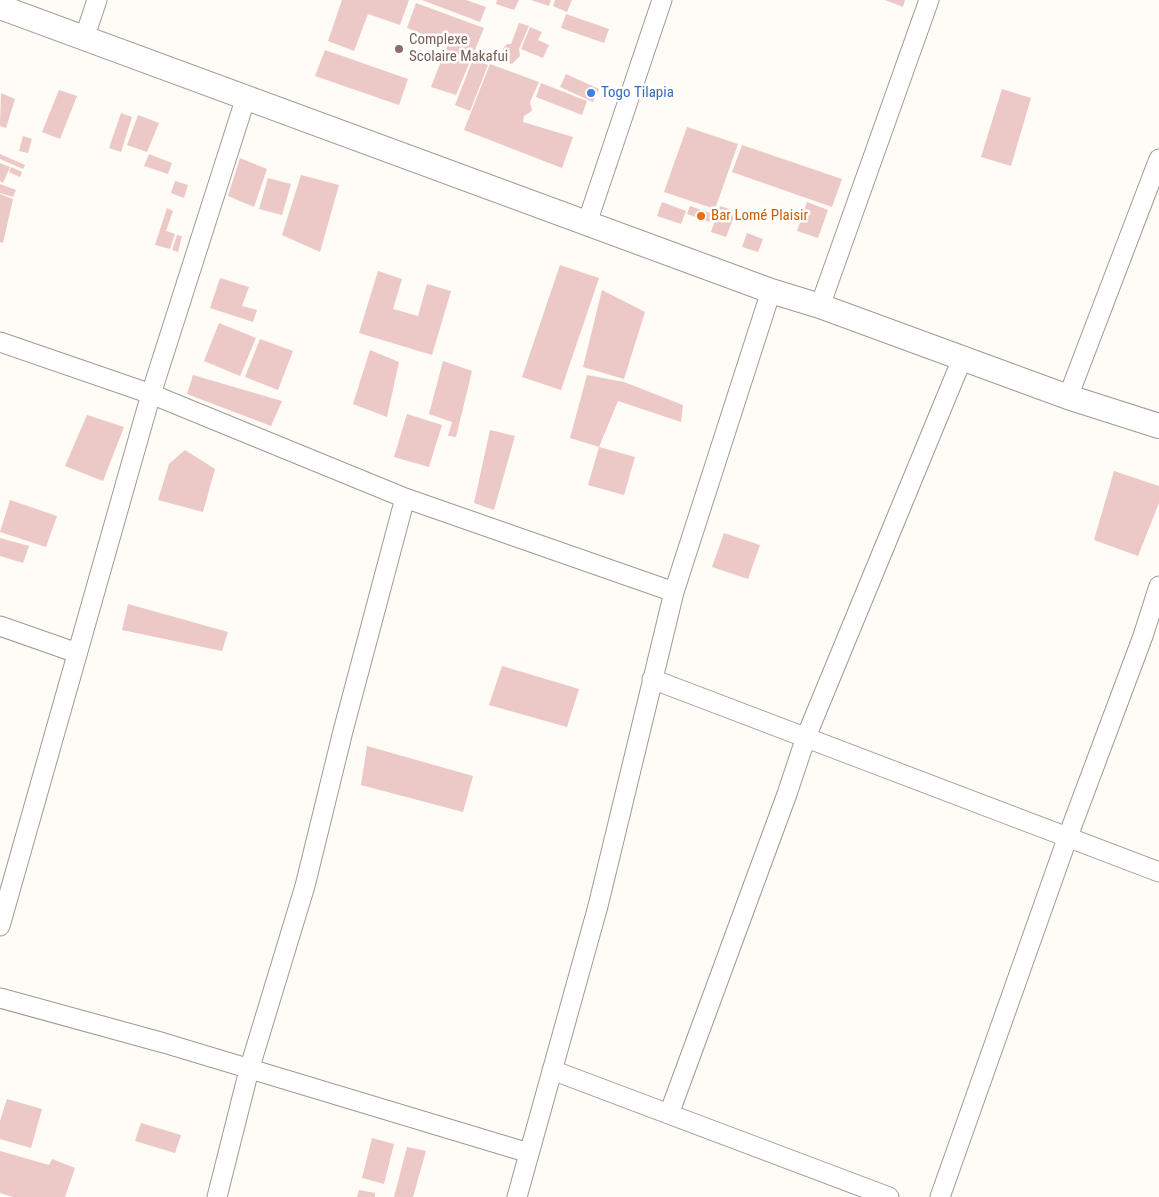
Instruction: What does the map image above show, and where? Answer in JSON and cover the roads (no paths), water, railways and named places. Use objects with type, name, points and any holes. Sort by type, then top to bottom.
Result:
[{"type":"street","points":[[84,38],[97,0]]},
{"type":"street","points":[[587,223],[662,0]]},
{"type":"street","points":[[820,306],[929,0]]},
{"type":"street","points":[[0,7],[771,291],[820,306],[1068,397],[1159,426]]},
{"type":"street","points":[[0,926],[151,394],[246,97]]},
{"type":"street","points":[[1068,397],[1159,159]]},
{"type":"street","points":[[517,1197],[598,906],[674,592],[771,291]]},
{"type":"street","points":[[0,342],[151,394],[405,498],[674,592]]},
{"type":"street","points":[[669,1114],[787,794],[806,737],[962,359]]},
{"type":"street","points":[[217,1197],[249,1070],[305,886],[343,731],[405,498]]},
{"type":"street","points":[[940,1197],[1067,839],[1143,636],[1159,586]]},
{"type":"street","points":[[0,626],[78,654]]},
{"type":"street","points":[[652,679],[1067,839],[1159,872]]},
{"type":"street","points":[[0,998],[164,1043],[529,1153]]},
{"type":"street","points":[[552,1070],[889,1197]]},
{"type":"place","name":"Complexe Scolaire Makafui","points":[[399,49]]},
{"type":"place","name":"Togo Tilapia","points":[[591,93]]},
{"type":"place","name":"Bar Lomé Plaisir","points":[[701,216]]}]
